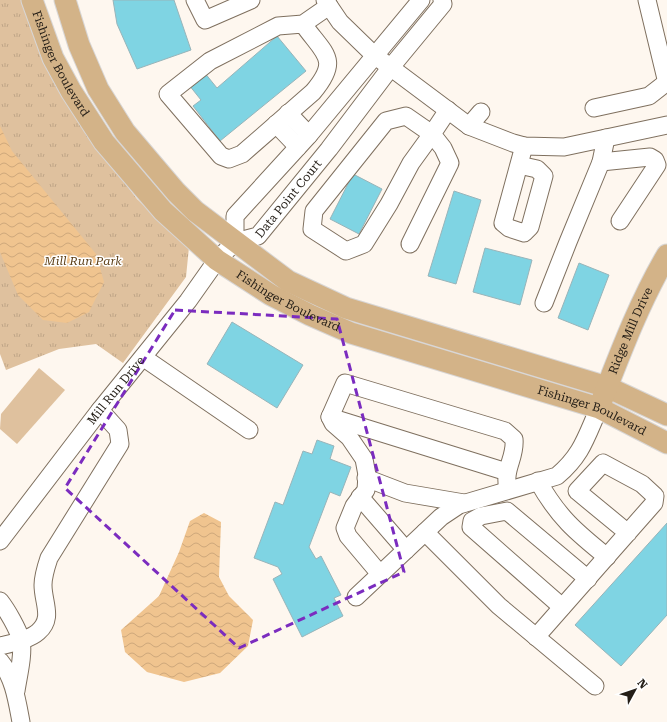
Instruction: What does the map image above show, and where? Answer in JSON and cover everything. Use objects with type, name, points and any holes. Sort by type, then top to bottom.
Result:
[{"type":"main road","name":"Fishinger Boulevard","points":[[32,0],[53,58],[71,91],[104,142],[163,211],[217,260],[271,295],[310,315],[351,333],[599,408],[667,443]]},
{"type":"main road","name":"Fishinger Boulevard","points":[[65,0],[79,44],[98,89],[125,132],[176,192],[195,211],[288,281],[346,308],[607,387],[667,415]]},
{"type":"main road","name":"Ridge Mill Drive","points":[[599,408],[650,285],[667,255]]},
{"type":"street","points":[[196,0],[205,20],[251,0]]},
{"type":"street","name":"Data Point Court","points":[[421,0],[303,141],[235,216],[235,242],[258,236],[329,149],[391,67],[443,4],[442,0]]},
{"type":"street","points":[[594,108],[648,96],[666,77],[647,0]]},
{"type":"street","points":[[302,24],[327,57],[329,65],[327,72],[317,86],[242,154],[229,159],[221,156],[168,94],[210,61],[278,26],[302,24],[327,3],[340,22],[374,55],[469,126],[524,146],[564,147],[667,125]]},
{"type":"street","points":[[410,244],[450,164],[443,148],[432,134],[406,116],[386,121],[314,211],[312,229],[346,251],[364,244],[389,204],[411,163],[432,134],[448,110]]},
{"type":"street","points":[[469,126],[481,112]]},
{"type":"street","points":[[282,119],[303,141]]},
{"type":"street","points":[[544,304],[601,162],[606,138]]},
{"type":"street","points":[[519,164],[524,146]]},
{"type":"street","points":[[601,162],[650,157],[655,160],[657,165],[620,222]]},
{"type":"street","name":"Mill Run Drive","points":[[0,541],[100,410],[144,358],[217,260],[235,242]]},
{"type":"street","points":[[144,358],[249,430]]},
{"type":"street","points":[[330,417],[345,384],[505,432],[514,439],[515,449],[507,472],[506,480],[508,490]]},
{"type":"street","points":[[356,597],[441,517],[464,503],[557,476],[570,465],[580,453],[599,408]]},
{"type":"street","points":[[0,646],[38,633],[46,622],[48,613],[43,586],[44,572],[49,558],[120,444],[118,430],[100,410]]},
{"type":"street","points":[[330,417],[507,472]]},
{"type":"street","points":[[330,417],[333,423],[349,437],[364,458],[366,490],[354,506],[345,528],[348,536],[380,574]]},
{"type":"street","points":[[536,637],[588,579],[607,557],[628,533],[654,503],[655,496],[642,484],[603,463],[577,491],[628,533]]},
{"type":"street","points":[[366,478],[405,493],[464,503]]},
{"type":"street","points":[[538,481],[548,500],[565,522],[607,557]]},
{"type":"street","points":[[360,497],[406,550]]},
{"type":"street","points":[[562,607],[471,527],[472,521],[481,516],[507,512],[588,579]]},
{"type":"street","points":[[425,532],[499,606],[595,686]]},
{"type":"street","points":[[0,601],[6,608],[21,640],[20,667],[16,691]]},
{"type":"street","points":[[0,661],[16,691],[21,722]]},
{"type":"highlighted area","points":[[175,310],[337,319],[404,572],[239,648],[65,488]]},
{"type":"green space","name":"Mill Run Park","points":[[0,0],[25,0],[81,125],[137,199],[189,247],[186,277],[123,363],[96,344],[59,349],[6,370],[0,354]]},
{"type":"green space","points":[[39,368],[65,390],[17,444],[0,429],[1,414]]},
{"type":"water","points":[[0,126],[12,151],[96,254],[104,282],[89,312],[67,323],[43,320],[18,295],[0,252]]},
{"type":"water","points":[[204,513],[221,522],[219,577],[229,596],[253,620],[248,646],[220,673],[184,682],[147,672],[125,652],[121,630],[159,596],[179,552],[190,521]]},
{"type":"building","points":[[113,0],[174,0],[191,50],[137,69],[117,24]]},
{"type":"building","points":[[277,36],[306,71],[220,141],[193,106],[201,100],[189,85],[204,72],[217,88]]},
{"type":"building","points":[[353,174],[382,189],[359,234],[330,219]]},
{"type":"building","points":[[454,191],[481,200],[456,284],[428,276]]},
{"type":"building","points":[[485,248],[532,260],[520,305],[473,292]]},
{"type":"building","points":[[579,263],[609,275],[588,330],[558,318]]},
{"type":"building","points":[[232,322],[303,365],[277,408],[207,364]]},
{"type":"building","points":[[317,440],[334,446],[330,459],[351,467],[340,496],[330,492],[309,547],[316,559],[321,556],[341,595],[334,598],[343,616],[302,637],[273,579],[282,574],[278,567],[254,558],[275,502],[283,505],[303,451],[312,454]]},
{"type":"building","points":[[667,523],[667,615],[621,666],[575,625]]}]
